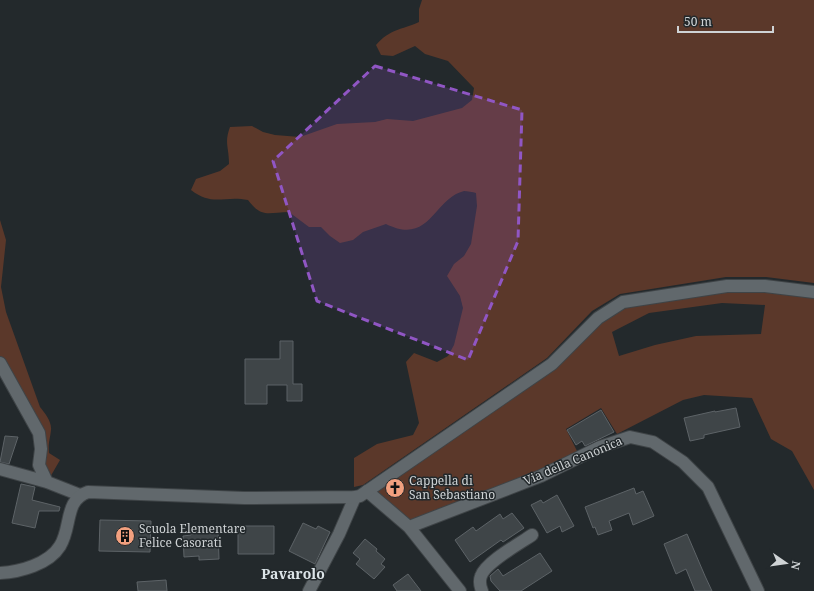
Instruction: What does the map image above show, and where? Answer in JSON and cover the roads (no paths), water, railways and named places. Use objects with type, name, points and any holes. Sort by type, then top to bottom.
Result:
[{"type":"street","points":[[0,573],[47,560],[60,546],[66,531],[72,505],[80,495],[88,492],[244,498],[355,497],[368,492],[552,364],[598,318],[623,302],[727,286],[765,286],[814,292]]},
{"type":"street","points":[[0,363],[38,433],[42,449],[39,465],[47,482]]},
{"type":"street","name":"Via della Canonica","points":[[409,527],[541,476],[600,447],[630,438],[648,441],[653,442],[684,462],[708,487],[758,591]]},
{"type":"street","points":[[0,469],[47,482],[80,495]]},
{"type":"street","points":[[368,492],[409,527],[460,591]]},
{"type":"street","points":[[309,591],[339,534],[355,497]]},
{"type":"street","points":[[482,591],[479,584],[481,575],[486,567],[532,535]]},
{"type":"place","name":"Cappella di San Sebastiano","points":[[395,488]]},
{"type":"place","name":"Scuola Elementare Felice Casorati","points":[[125,536]]},
{"type":"district","name":"Pavarolo","points":[[293,574]]}]
